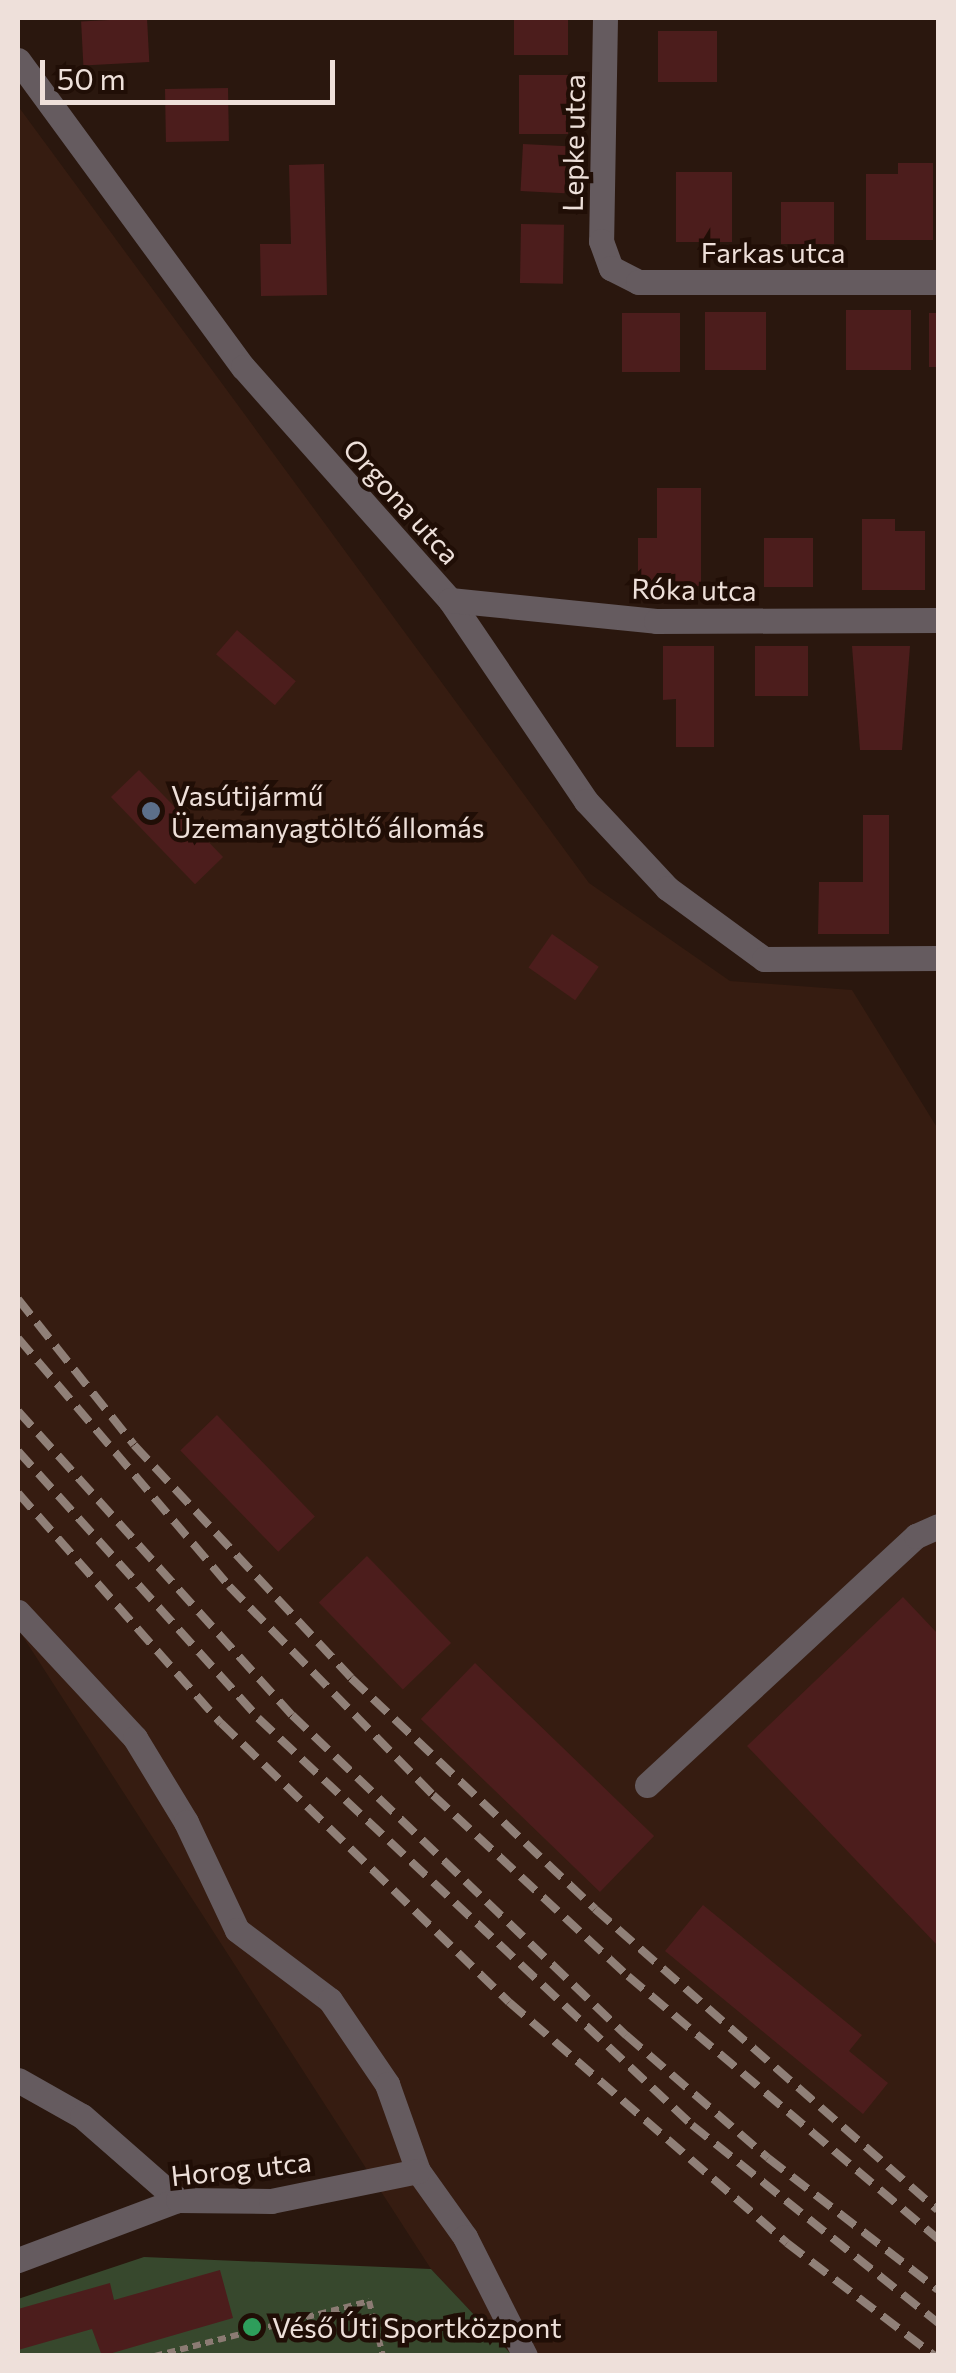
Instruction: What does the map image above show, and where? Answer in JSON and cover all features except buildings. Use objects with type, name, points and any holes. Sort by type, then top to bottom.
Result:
[{"type":"street","name":"Lepke utca","points":[[605,18],[601,241],[612,268]]},
{"type":"street","name":"Orgona utca","points":[[18,60],[242,367],[450,600],[586,801],[667,888],[764,959],[938,958]]},
{"type":"street","name":"Farkas utca","points":[[612,268],[638,282],[938,282]]},
{"type":"street","name":"Róka utca","points":[[450,600],[656,621],[938,620]]},
{"type":"street","points":[[647,1785],[916,1536],[938,1526]]},
{"type":"street","points":[[18,1612],[135,1738],[186,1822],[238,1930],[330,2000],[387,2084],[418,2172],[465,2237],[525,2356]]},
{"type":"street","points":[[18,2080],[82,2116],[178,2200]]},
{"type":"street","name":"Horog utca","points":[[18,2260],[178,2200],[271,2200],[418,2172]]},
{"type":"path","points":[[155,2356],[369,2301],[383,2356]]},
{"type":"shaded area","points":[[18,106],[589,883],[730,981],[852,990],[938,1129],[938,2355],[512,2355],[431,2269],[18,1629]]},
{"type":"green space","name":"Véső Úti Sportközpont","points":[[144,2257],[431,2269],[512,2355],[18,2355],[18,2299]]},
{"type":"railway","points":[[18,1299],[134,1445],[351,1678],[595,1909],[938,2210]]},
{"type":"railway","points":[[18,1338],[229,1586],[433,1795],[628,1976],[938,2239]]},
{"type":"railway","points":[[18,1411],[292,1715],[626,2035],[768,2158],[938,2290]]},
{"type":"railway","points":[[18,1451],[258,1718],[692,2125],[938,2323]]},
{"type":"railway","points":[[18,1493],[221,1723],[509,2002],[787,2243],[935,2356]]},
{"type":"place","name":"Vasútijármű Üzemanyagtöltő állomás","points":[[151,811]]},
{"type":"place","name":"Véső Úti Sportközpont","points":[[252,2327]]}]
